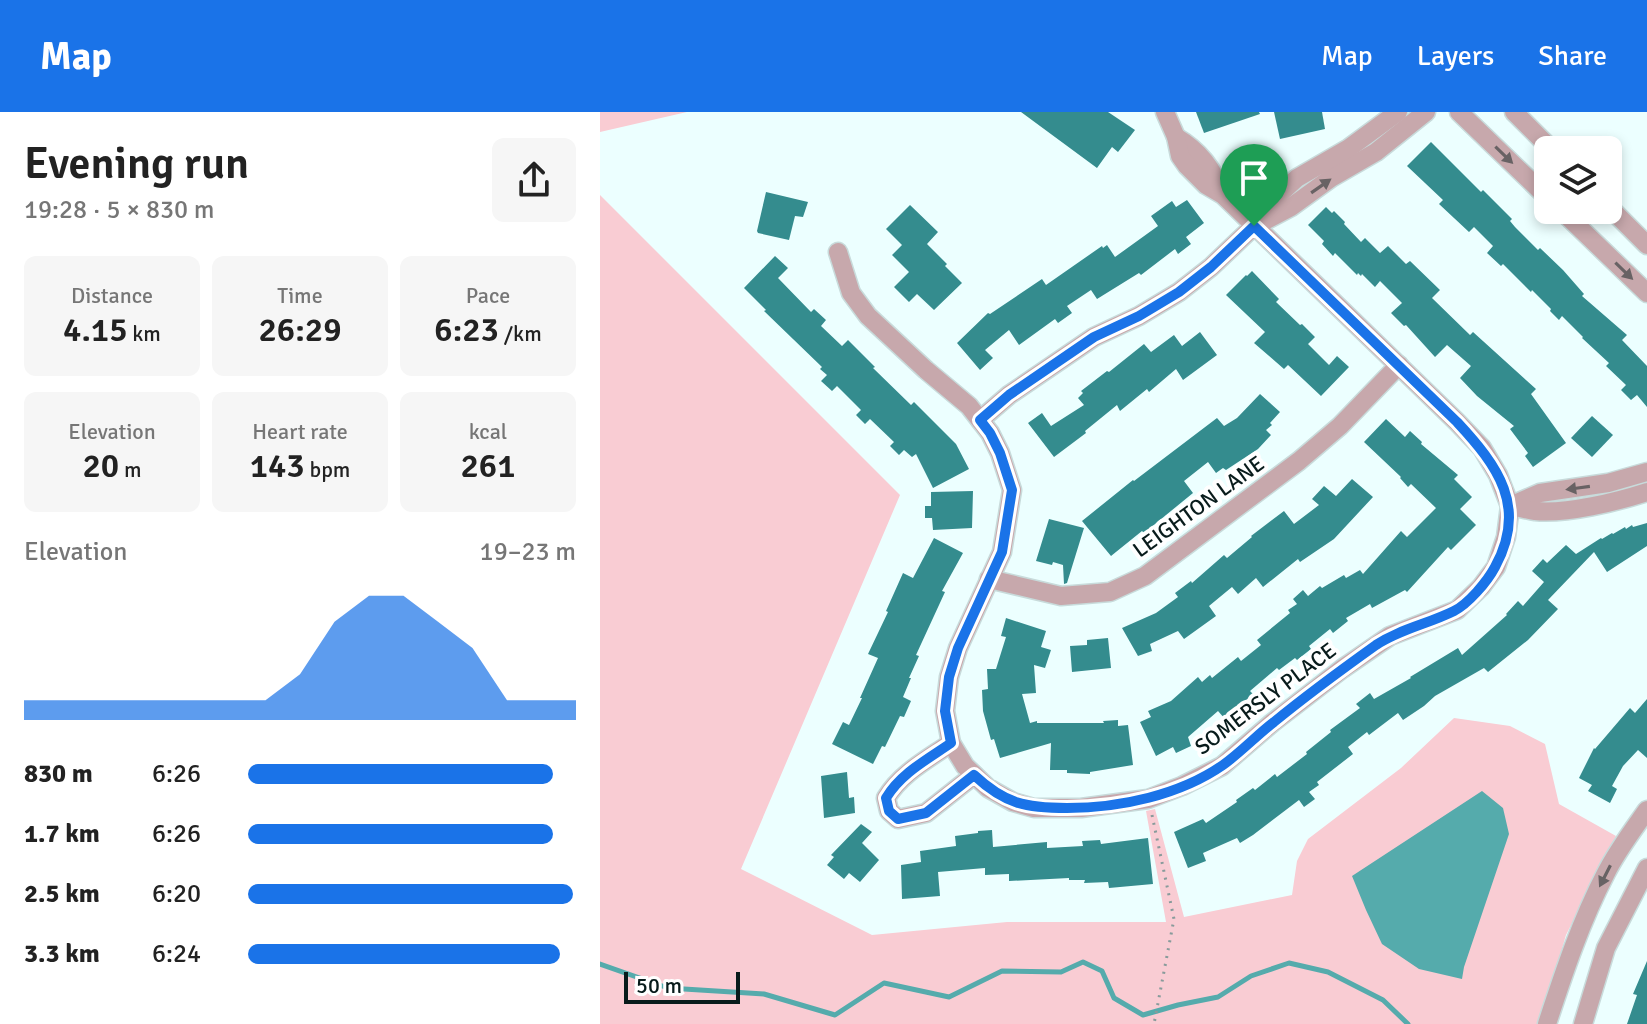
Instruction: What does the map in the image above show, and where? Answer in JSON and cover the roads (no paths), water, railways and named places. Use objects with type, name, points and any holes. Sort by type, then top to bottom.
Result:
[{"type":"street","points":[[1165,112],[1176,137],[1192,146],[1205,160],[1216,176],[1223,195],[1482,448],[1498,475],[1510,506]]},
{"type":"street","points":[[980,420],[1009,395],[1094,337],[1139,316],[1179,292],[1254,226],[1271,202],[1297,178],[1349,148],[1398,112]]},
{"type":"street","points":[[1254,226],[1291,207],[1331,178],[1376,152],[1426,112]]},
{"type":"street","points":[[1459,112],[1534,184]]},
{"type":"street","points":[[1514,112],[1538,136]]},
{"type":"street","points":[[1622,220],[1647,245]]},
{"type":"street","points":[[1575,224],[1647,293]]},
{"type":"street","points":[[1602,250],[1626,224]]},
{"type":"street","name":"SOMERSLY PLACE","points":[[838,252],[851,293],[868,316],[969,406],[990,433],[1012,490],[1002,552],[958,648],[949,677],[945,711],[951,743],[965,766],[988,788],[1013,802],[1034,808],[1081,808],[1148,799],[1222,766],[1272,723],[1390,636],[1457,610],[1496,567],[1506,537],[1510,506]]},
{"type":"street","name":"LEIGHTON LANE","points":[[989,579],[1061,596],[1110,592],[1145,576],[1299,461],[1340,426],[1399,365]]},
{"type":"street","points":[[1510,506],[1540,493],[1608,483],[1647,472]]},
{"type":"street","points":[[1510,506],[1536,511],[1564,510],[1647,492]]},
{"type":"street","points":[[951,743],[892,787],[886,798],[889,811],[898,819],[926,813],[974,775]]},
{"type":"street","points":[[1547,1024],[1582,925],[1607,870],[1647,810]]},
{"type":"street","points":[[1631,834],[1647,845]]},
{"type":"street","points":[[1583,1024],[1606,948],[1647,868]]},
{"type":"water","points":[[1482,791],[1503,808],[1509,834],[1462,979],[1419,969],[1382,944],[1352,876]]},
{"type":"waterway","points":[[600,964],[668,988],[764,994],[835,1015],[884,983],[949,997],[1002,971],[1061,972],[1083,962],[1102,971],[1114,998],[1143,1015],[1218,997],[1251,976],[1289,963],[1328,972],[1383,1000],[1408,1024]]}]
